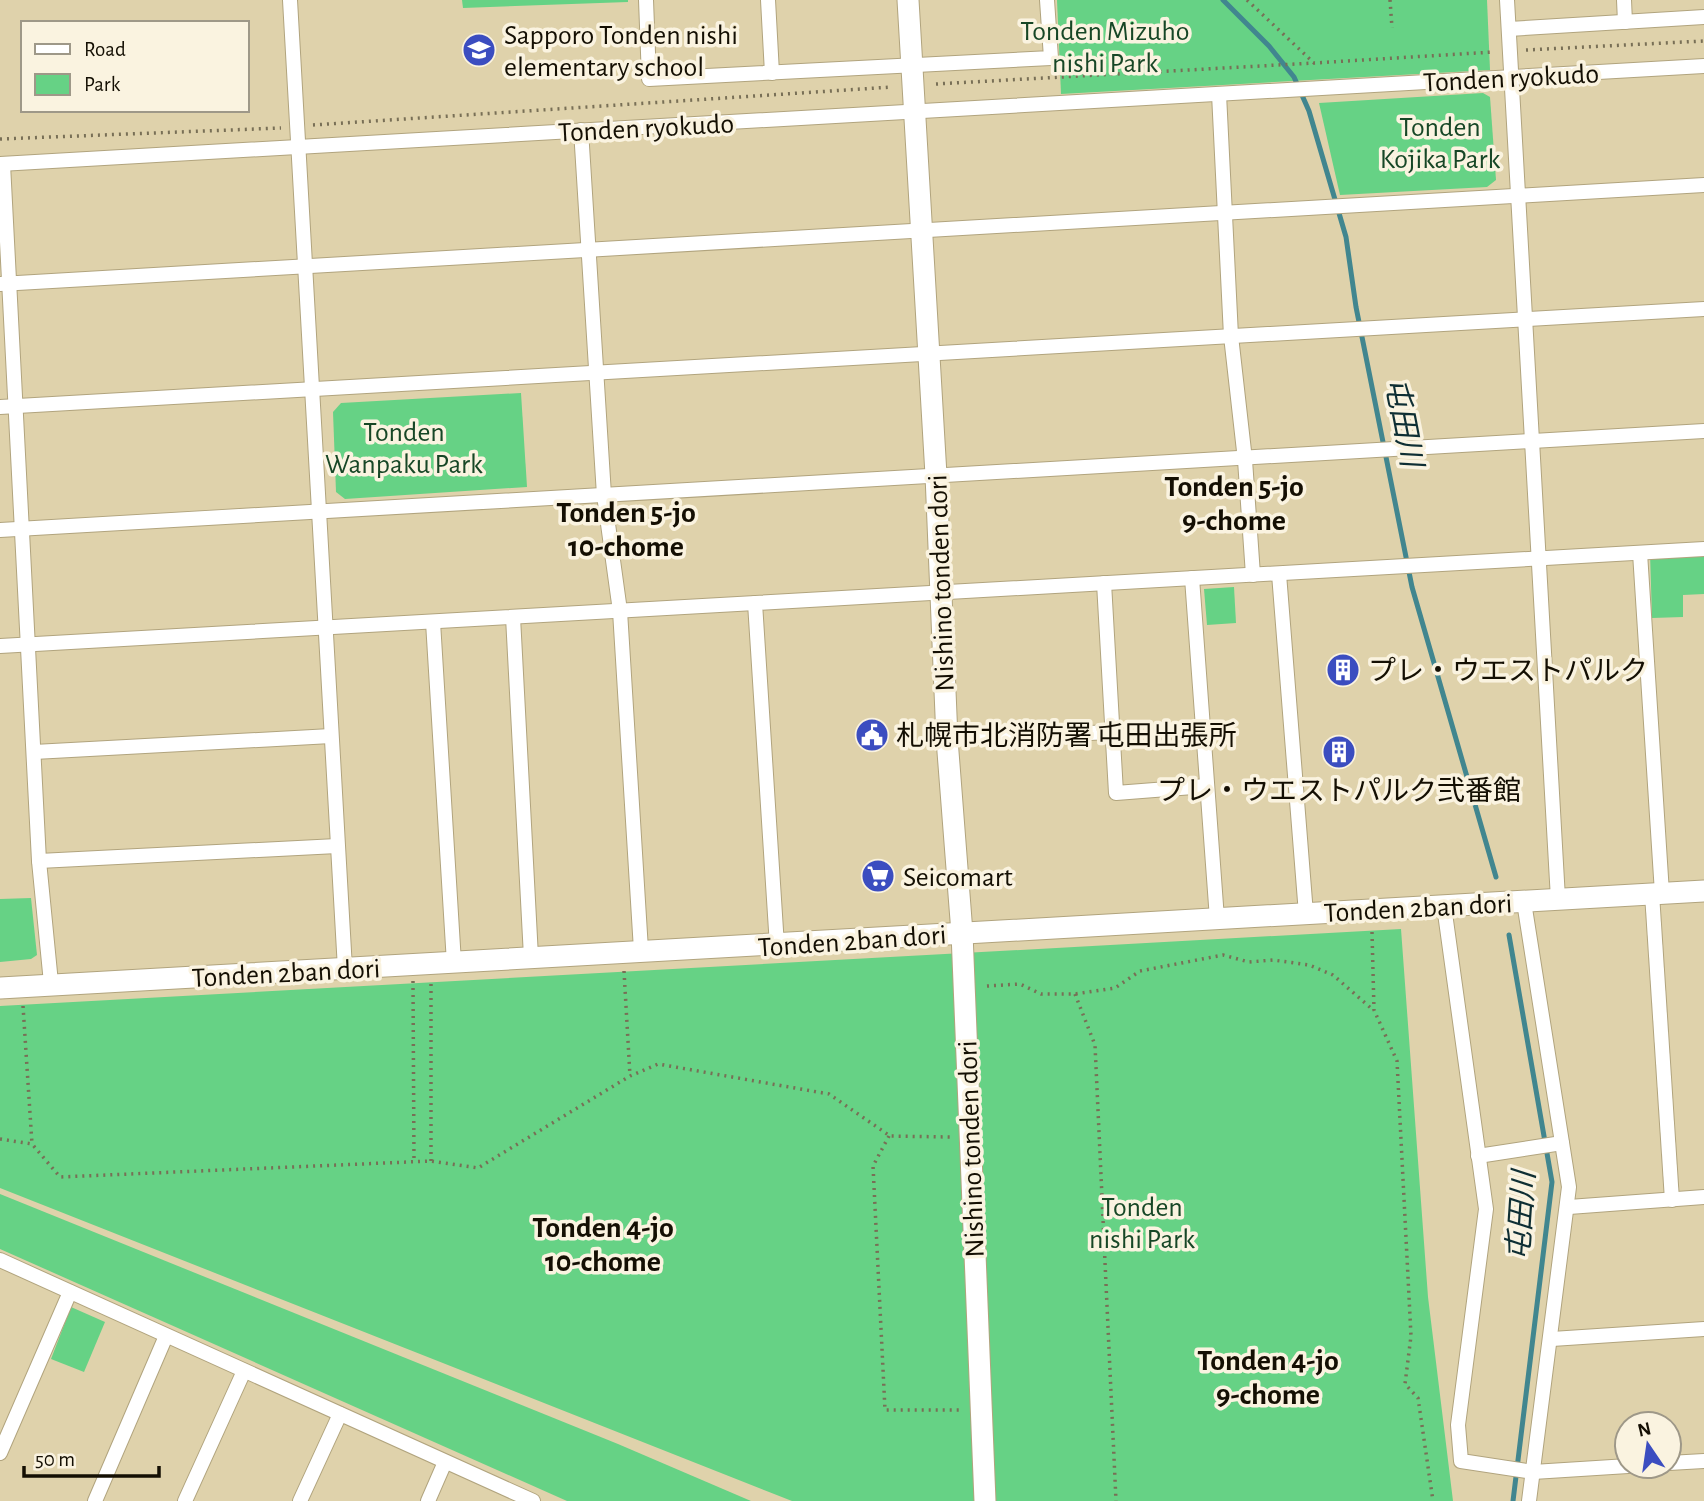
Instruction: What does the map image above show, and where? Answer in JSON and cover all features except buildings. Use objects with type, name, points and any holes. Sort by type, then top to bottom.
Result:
[{"type":"street","points":[[290,0],[345,969]]},
{"type":"street","points":[[646,0],[649,79],[1051,58],[1047,0]]},
{"type":"street","points":[[768,0],[772,73]]},
{"type":"street","name":"Nishino tonden dori","points":[[908,0],[926,354],[936,475],[947,739],[962,933],[985,1501]]},
{"type":"street","points":[[1507,0],[1541,558],[1558,899]]},
{"type":"street","points":[[1624,0],[1625,22]]},
{"type":"street","points":[[1509,29],[1704,17]]},
{"type":"street","name":"Tonden ryokudo","points":[[2,164],[1704,66]]},
{"type":"street","points":[[1219,94],[1231,336],[1245,460],[1253,575]]},
{"type":"street","points":[[581,130],[604,495],[620,611],[632,951]]},
{"type":"street","points":[[2,164],[5,284],[15,406],[39,861],[51,984]]},
{"type":"street","points":[[5,284],[920,233],[1704,185]]},
{"type":"street","points":[[0,407],[1704,309]]},
{"type":"street","points":[[0,530],[936,475],[1245,460],[1704,430]]},
{"type":"street","points":[[0,646],[1704,548]]},
{"type":"street","points":[[1640,552],[1672,1200]]},
{"type":"street","points":[[1279,574],[1306,914]]},
{"type":"street","points":[[1192,579],[1217,919]]},
{"type":"street","points":[[1104,583],[1116,793],[1206,786]]},
{"type":"street","points":[[755,603],[777,946]]},
{"type":"street","points":[[513,617],[531,957]]},
{"type":"street","points":[[433,622],[454,963]]},
{"type":"street","points":[[947,739],[1112,732]]},
{"type":"street","points":[[34,752],[331,736]]},
{"type":"street","points":[[39,861],[337,846]]},
{"type":"street","name":"Tonden 2ban dori","points":[[11,987],[632,951],[777,946],[1704,891]]},
{"type":"street","points":[[1524,902],[1562,1143],[1569,1207],[1529,1501]]},
{"type":"street","points":[[1444,906],[1486,1209],[1458,1425],[1461,1461],[1533,1472],[1613,1467]]},
{"type":"street","points":[[1478,1156],[1562,1143]]},
{"type":"street","points":[[1569,1207],[1704,1197]]},
{"type":"street","points":[[0,1261],[533,1501]]},
{"type":"street","points":[[0,1453],[70,1292]]},
{"type":"street","points":[[1552,1339],[1704,1329]]},
{"type":"street","points":[[95,1501],[166,1336]]},
{"type":"street","points":[[185,1501],[244,1371]]},
{"type":"street","points":[[300,1501],[340,1415]]},
{"type":"street","points":[[1683,1462],[1704,1461]]},
{"type":"street","points":[[428,1501],[445,1462]]},
{"type":"path","points":[[1247,0],[1314,62]]},
{"type":"path","points":[[1390,0],[1392,28]]},
{"type":"path","points":[[1521,51],[1704,41]]},
{"type":"path","points":[[936,84],[1493,52]]},
{"type":"path","points":[[313,125],[892,87]]},
{"type":"path","points":[[0,139],[283,128]]},
{"type":"path","points":[[1372,932],[1374,1010],[1397,1061],[1410,1336],[1405,1384],[1418,1398],[1433,1501]]},
{"type":"path","points":[[630,1076],[632,951]]},
{"type":"path","points":[[988,986],[1020,984],[1041,994],[1075,995],[1115,988],[1140,971],[1223,955],[1249,961],[1273,960],[1309,965],[1333,975],[1374,1010]]},
{"type":"path","points":[[422,965],[431,1161]]},
{"type":"path","points":[[414,1162],[422,965]]},
{"type":"path","points":[[11,987],[32,1144],[61,1177],[431,1161],[478,1168],[630,1076],[658,1064],[829,1094],[890,1136],[950,1137]]},
{"type":"path","points":[[1075,995],[1096,1045],[1116,1501]]},
{"type":"path","points":[[890,1136],[873,1166],[885,1410],[962,1410]]},
{"type":"path","points":[[0,1139],[32,1144]]},
{"type":"green space","points":[[462,0],[628,0],[628,2],[463,8]]},
{"type":"green space","name":"Tonden Mizuho nishi Park","points":[[1057,0],[1487,0],[1490,70],[1061,94]]},
{"type":"green space","name":"Tonden Kojika Park","points":[[1483,93],[1490,97],[1496,180],[1487,187],[1340,195],[1319,103]]},
{"type":"green space","name":"Tonden Wanpaku Park","points":[[521,393],[527,487],[345,499],[336,492],[333,412],[341,403]]},
{"type":"green space","points":[[1704,552],[1704,594],[1683,595],[1683,617],[1652,618],[1650,553]]},
{"type":"green space","points":[[1234,587],[1236,623],[1207,625],[1204,589]]},
{"type":"green space","points":[[31,898],[37,955],[31,959],[0,962],[0,899]]},
{"type":"green space","name":"Tonden nishi Park","points":[[1401,929],[1428,1297],[1453,1501],[792,1501],[0,1188],[0,1006]]},
{"type":"green space","points":[[0,1194],[618,1444],[751,1501],[567,1501],[0,1249]]},
{"type":"green space","points":[[71,1307],[105,1322],[84,1372],[51,1359]]},
{"type":"waterway","name":"屯田川","points":[[1223,0],[1269,46],[1294,77],[1309,111],[1346,237],[1356,307],[1412,587],[1496,877]]},
{"type":"waterway","name":"屯田川","points":[[1509,935],[1552,1182],[1513,1501]]},
{"type":"place","name":"Sapporo Tonden nishi elementary school","points":[[479,50]]},
{"type":"place","name":"プレ・ウエストパルク","points":[[1343,670]]},
{"type":"place","name":"札幌市北消防署 屯田出張所","points":[[872,735]]},
{"type":"place","name":"プレ・ウエストパルク弐番館","points":[[1339,752]]},
{"type":"place","name":"Seicomart","points":[[878,876]]},
{"type":"district","name":"Tonden 5-jo 9-chome","points":[[1234,503]]},
{"type":"district","name":"Tonden 5-jo 10-chome","points":[[626,529]]},
{"type":"district","name":"Tonden 4-jo 10-chome","points":[[603,1244]]},
{"type":"district","name":"Tonden 4-jo 9-chome","points":[[1268,1377]]}]
